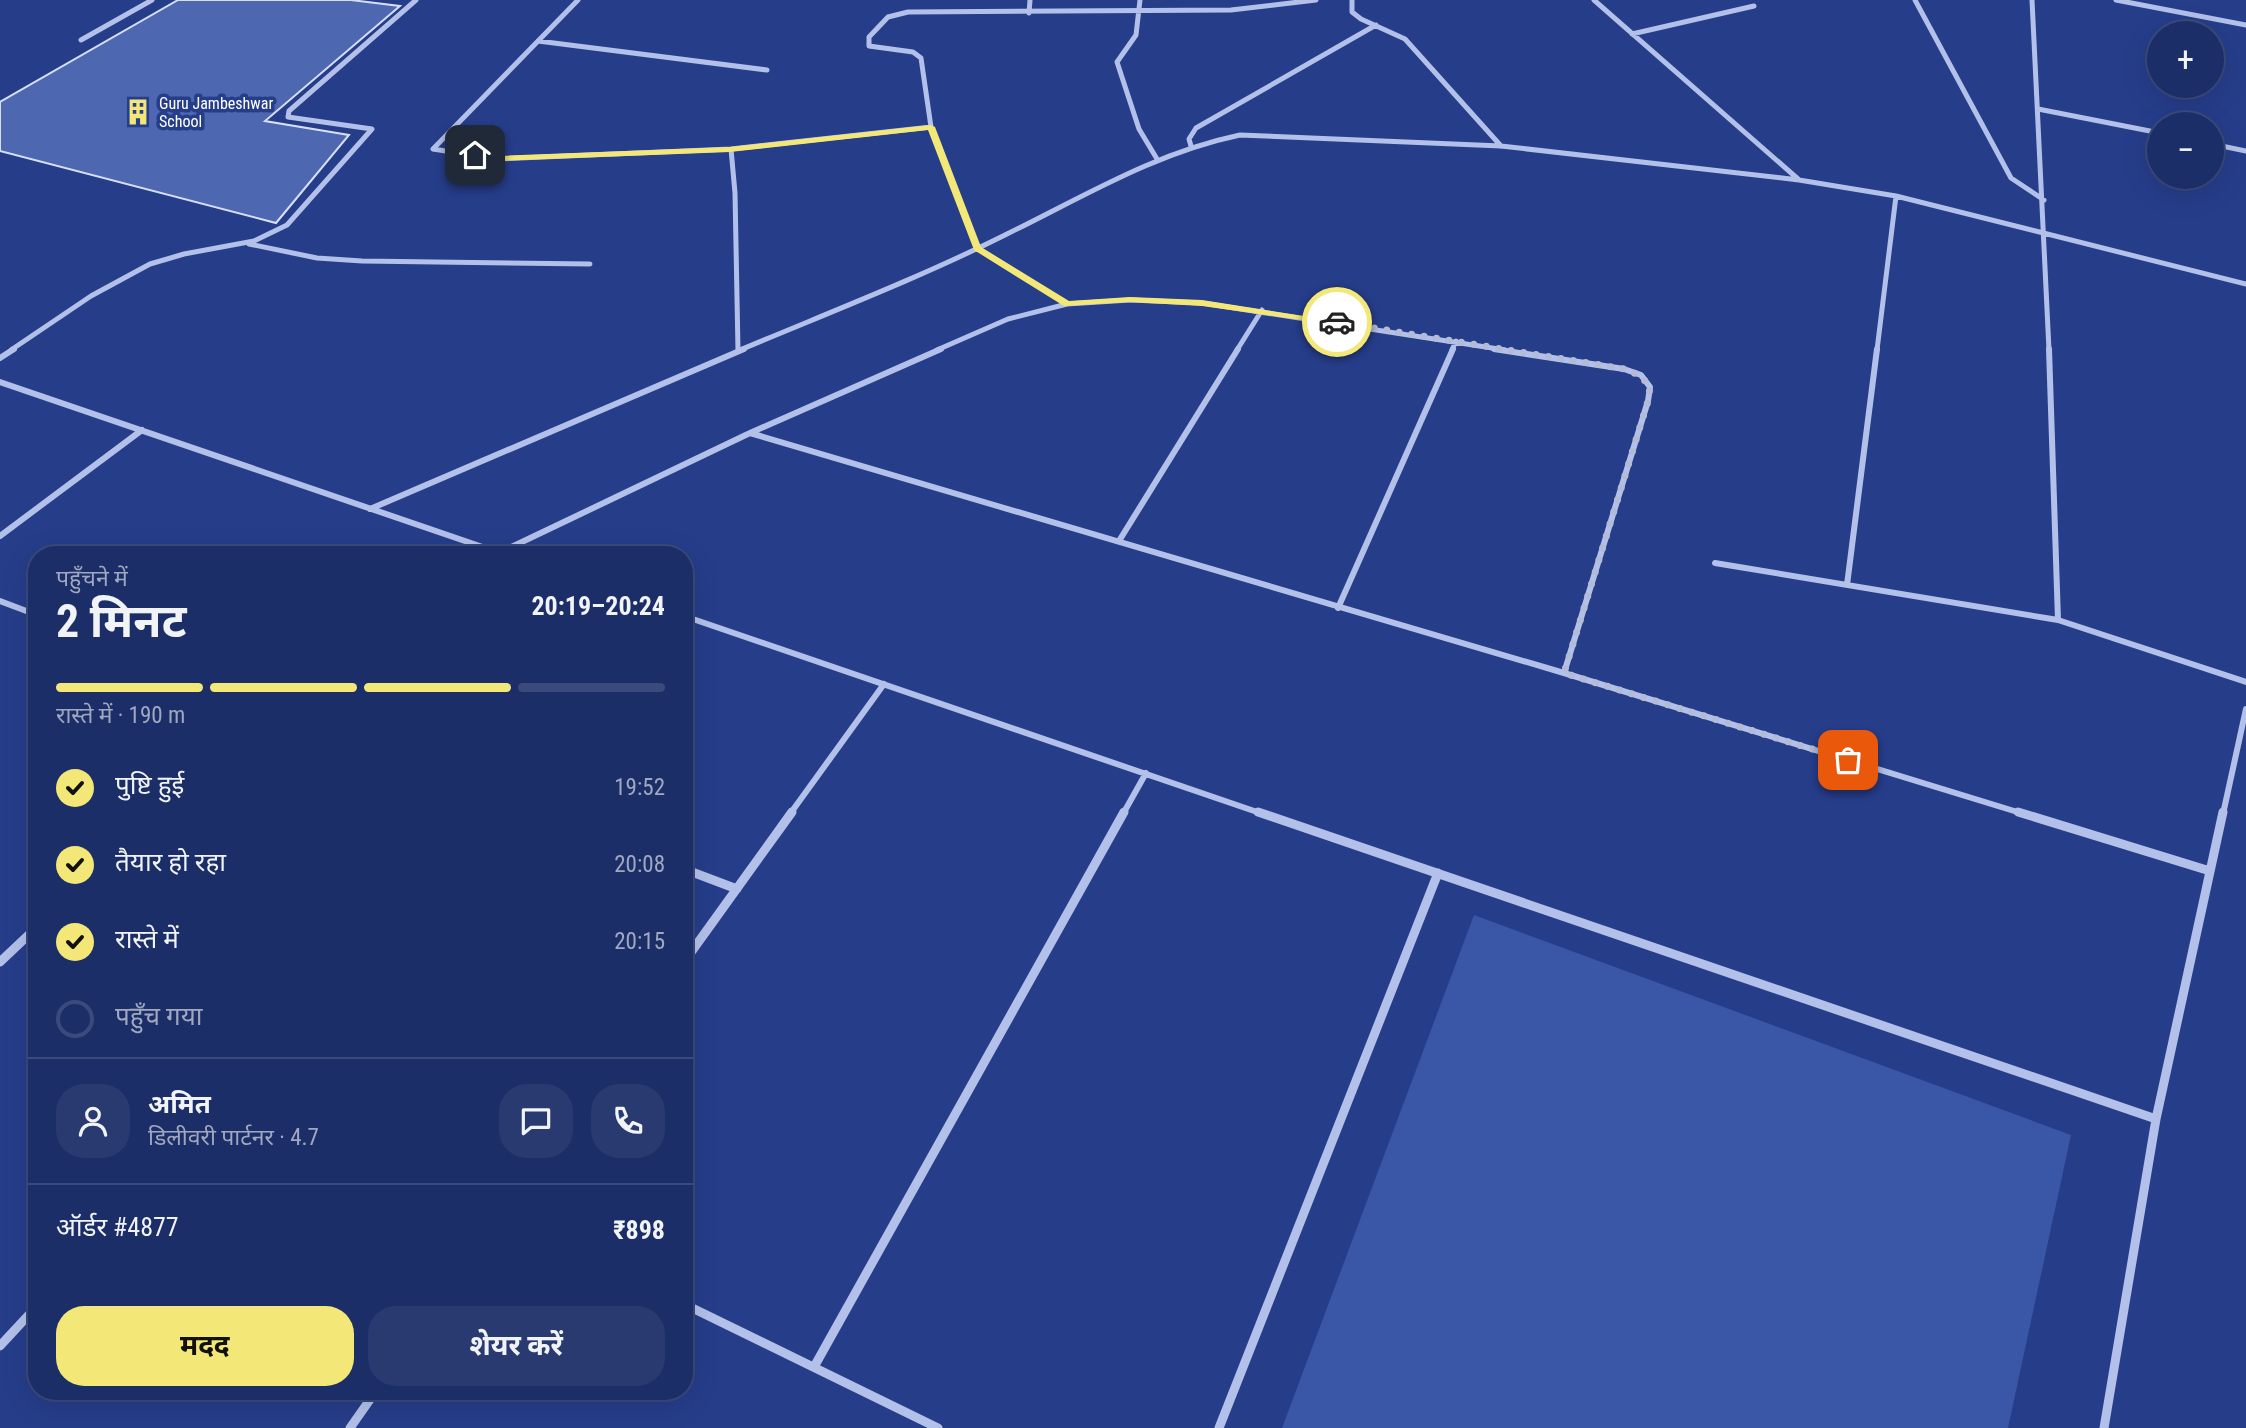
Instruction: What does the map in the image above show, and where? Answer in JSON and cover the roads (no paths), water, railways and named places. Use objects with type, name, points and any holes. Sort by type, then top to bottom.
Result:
[{"type":"street","points":[[81,40],[152,0]]},
{"type":"street","points":[[0,358],[111,285],[151,263],[187,252],[248,244],[275,234],[287,225],[372,129],[288,117],[289,111],[416,0]]},
{"type":"street","points":[[578,0],[433,149],[496,159],[730,149],[931,127]]},
{"type":"street","points":[[1029,13],[1030,0]]},
{"type":"street","points":[[1140,0],[1141,11],[1133,43],[1119,55],[1117,62],[1139,130],[1157,159]]},
{"type":"street","points":[[1068,304],[977,248],[931,127],[921,58],[913,52],[869,46],[869,37],[881,22],[888,16],[908,12],[1231,10],[1316,0]]},
{"type":"street","points":[[1352,0],[1352,12],[1360,19],[1390,30],[1415,48],[1501,146]]},
{"type":"street","points":[[1594,0],[1799,180]]},
{"type":"street","points":[[1915,0],[2011,178],[2043,200]]},
{"type":"street","points":[[2032,0],[2045,232],[2058,620]]},
{"type":"street","points":[[2116,0],[2246,25]]},
{"type":"street","points":[[1632,34],[1754,5]]},
{"type":"street","points":[[1191,146],[1189,139],[1196,128],[1376,25]]},
{"type":"street","points":[[538,41],[767,70]]},
{"type":"street","points":[[2038,109],[2147,130]]},
{"type":"street","points":[[369,509],[977,248],[1157,159],[1212,139],[1270,135],[1501,146],[1799,180],[1896,196],[2246,284]]},
{"type":"street","points":[[2224,146],[2246,150]]},
{"type":"street","points":[[730,149],[735,193],[738,350]]},
{"type":"street","points":[[1847,585],[1896,196]]},
{"type":"street","points":[[248,244],[292,254],[362,261],[590,264]]},
{"type":"street","points":[[518,546],[750,433],[1008,319],[1068,304],[1130,300],[1202,303],[1262,310],[1625,369],[1641,376],[1650,387],[1648,401],[1564,673]]},
{"type":"street","points":[[1119,541],[1262,310]]},
{"type":"street","points":[[1338,608],[1456,341]]},
{"type":"street","points":[[0,382],[478,546]]},
{"type":"street","points":[[0,536],[142,430]]},
{"type":"street","points":[[750,433],[1564,673],[2210,871]]},
{"type":"street","points":[[1714,563],[2058,620],[2246,682]]},
{"type":"street","points":[[0,601],[28,612]]},
{"type":"street","points":[[693,619],[2156,1119]]},
{"type":"street","points":[[693,950],[884,684]]},
{"type":"street","points":[[2104,1428],[2156,1119],[2246,709]]},
{"type":"street","points":[[814,1367],[1146,773]]},
{"type":"street","points":[[693,872],[737,889]]},
{"type":"street","points":[[1219,1428],[1438,873]]},
{"type":"street","points":[[0,962],[28,936]]},
{"type":"street","points":[[693,1308],[938,1428]]},
{"type":"street","points":[[0,1346],[28,1316]]},
{"type":"street","points":[[350,1428],[370,1400]]},
{"type":"place","name":"Guru Jambeshwar School","points":[[138,112]]}]
